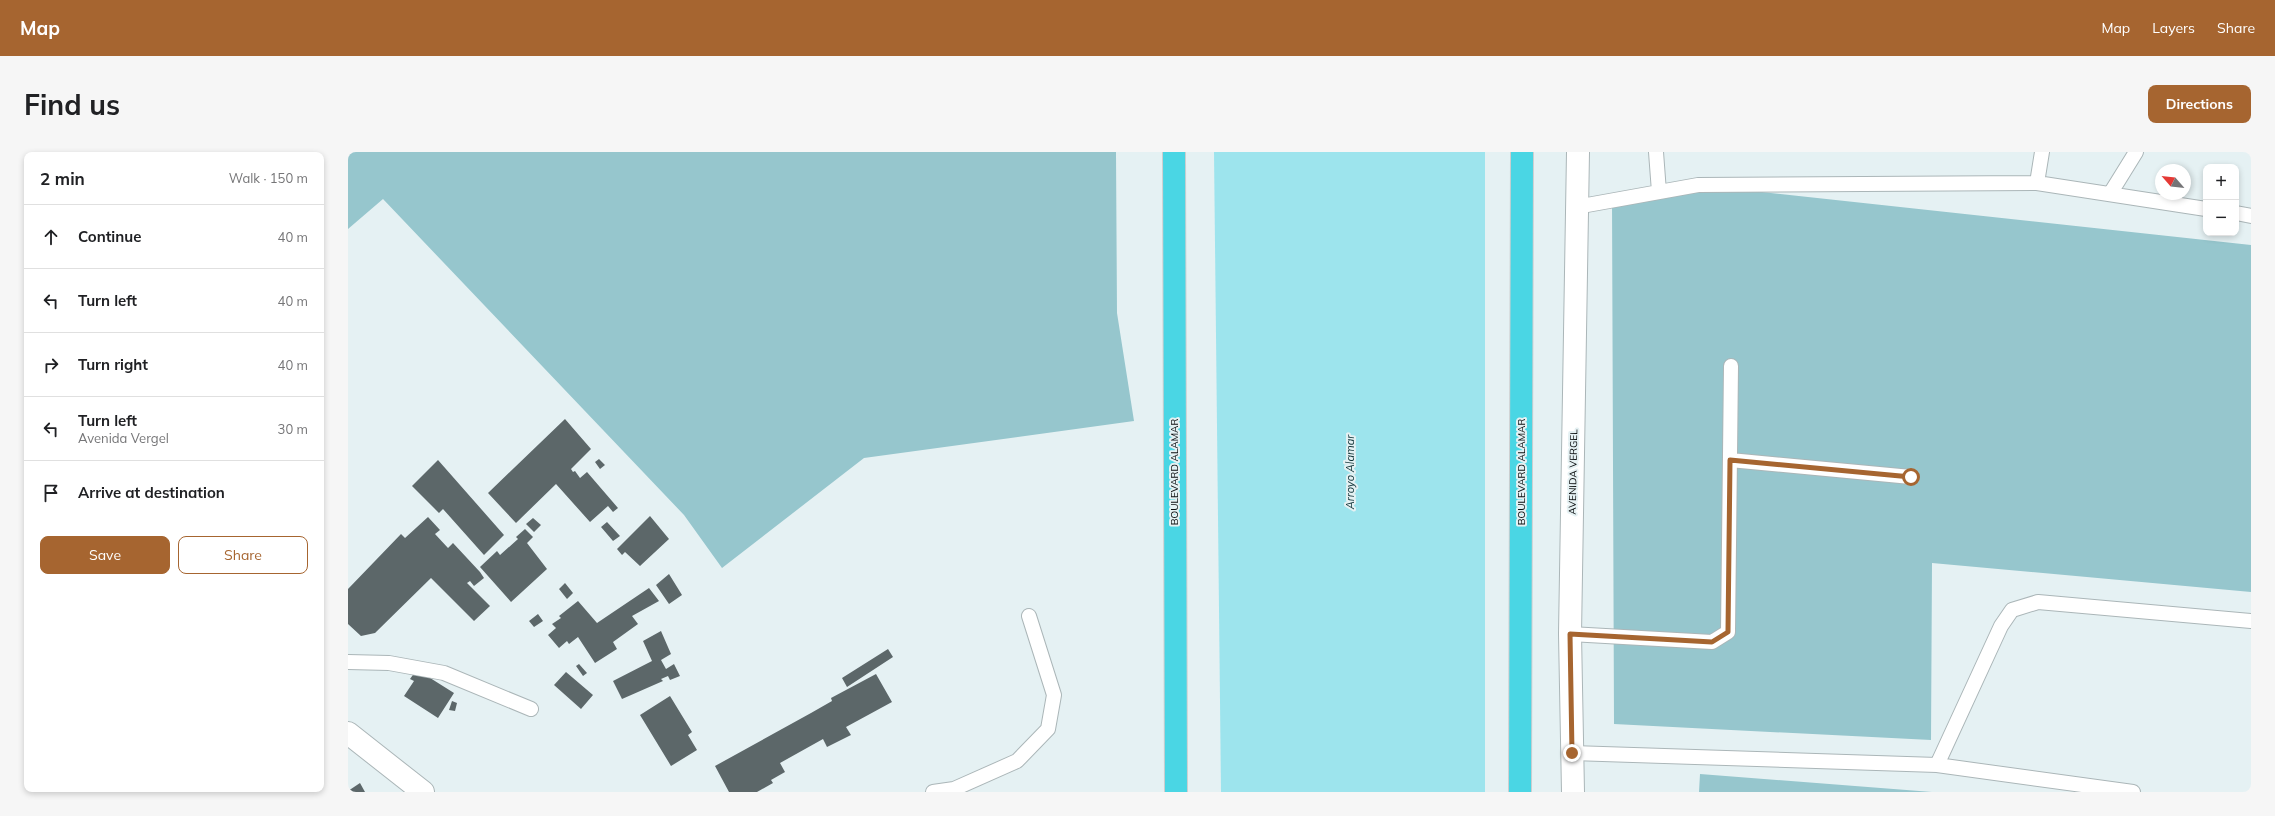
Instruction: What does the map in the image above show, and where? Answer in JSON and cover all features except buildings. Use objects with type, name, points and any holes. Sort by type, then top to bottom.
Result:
[{"type":"highway","name":"BOULEVARD ALAMAR","points":[[1174,152],[1176,792]]},
{"type":"highway","name":"BOULEVARD ALAMAR","points":[[1520,792],[1522,152]]},
{"type":"street","name":"AVENIDA VERGEL","points":[[1573,792],[1570,634],[1578,152]]},
{"type":"street","points":[[350,737],[423,792]]},
{"type":"lane","points":[[1656,152],[1659,192]]},
{"type":"lane","points":[[2038,183],[2042,152]]},
{"type":"lane","points":[[2110,194],[2136,152]]},
{"type":"lane","points":[[1576,207],[1698,185],[2038,183],[2203,209]]},
{"type":"lane","points":[[2239,214],[2251,216]]},
{"type":"lane","points":[[1570,634],[1712,642],[1728,632],[1731,366]]},
{"type":"lane","points":[[1730,460],[1911,477]]},
{"type":"lane","points":[[1937,765],[2001,626],[2012,610],[2038,602],[2251,621]]},
{"type":"lane","points":[[933,792],[954,789],[1017,761],[1048,729],[1054,695],[1029,616]]},
{"type":"lane","points":[[348,662],[388,662],[444,673],[531,709]]},
{"type":"lane","points":[[1572,753],[1937,765],[2133,792]]},
{"type":"shaded area","points":[[348,152],[1116,152],[1117,313],[1134,421],[864,458],[722,568],[684,515],[383,199],[348,229]]},
{"type":"shaded area","points":[[1698,185],[2251,245],[2251,592],[1932,563],[1931,740],[1614,724],[1612,201]]},
{"type":"shaded area","points":[[1700,774],[1932,792],[1699,792]]},
{"type":"water","name":"Arroyo Alamar","points":[[1214,152],[1485,152],[1485,792],[1221,792]]},
{"type":"route","points":[[1572,753],[1570,634],[1712,642],[1728,632],[1730,460],[1911,477]]}]
